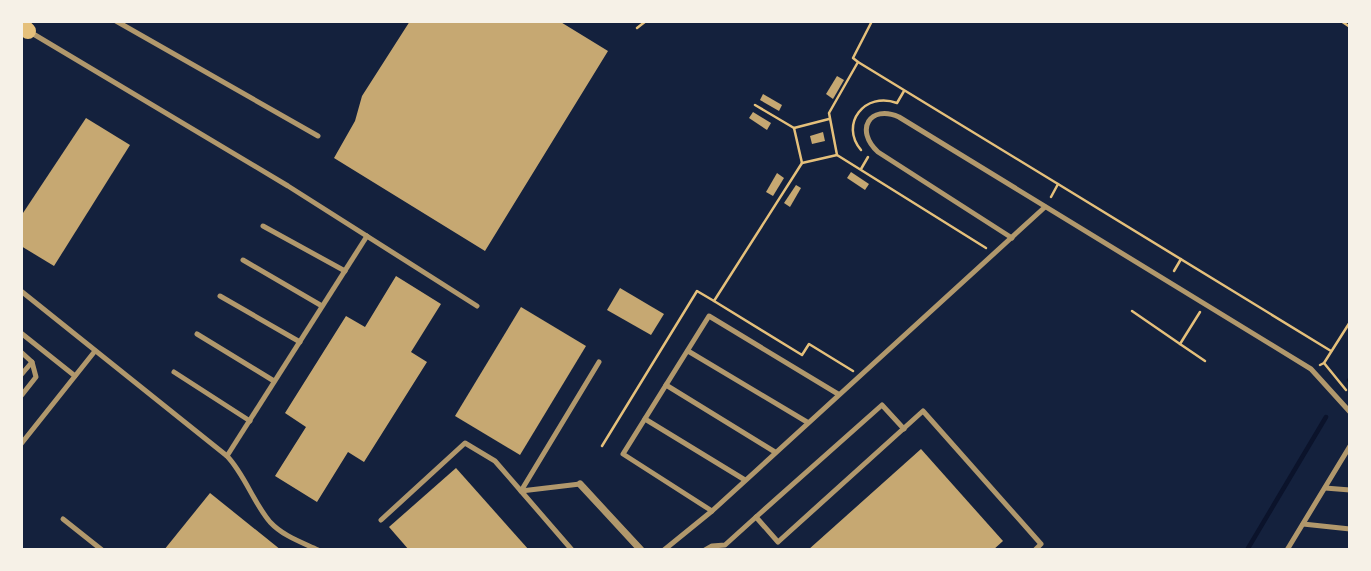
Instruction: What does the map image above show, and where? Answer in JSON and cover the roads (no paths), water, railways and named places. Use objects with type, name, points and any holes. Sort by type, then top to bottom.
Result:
[{"type":"street","points":[[580,484],[640,550]]},
{"type":"lane","points":[[116,21],[318,136]]},
{"type":"lane","points":[[23,28],[276,178],[477,306]]},
{"type":"lane","points":[[1012,238],[878,152],[867,138],[864,130],[867,123],[873,116],[881,114],[890,113],[899,117],[1311,369],[1350,412]]},
{"type":"lane","points":[[664,550],[712,511],[1045,207]]},
{"type":"lane","points":[[263,226],[345,271]]},
{"type":"lane","points":[[227,456],[367,236]]},
{"type":"lane","points":[[243,260],[322,306]]},
{"type":"lane","points":[[21,291],[227,456],[238,468],[269,521],[285,535],[318,550]]},
{"type":"lane","points":[[220,296],[300,342]]},
{"type":"lane","points":[[712,511],[623,454],[709,316],[838,394]]},
{"type":"lane","points":[[21,333],[75,376]]},
{"type":"lane","points":[[197,334],[274,381]]},
{"type":"lane","points":[[21,444],[95,351]]},
{"type":"lane","points":[[688,351],[807,422]]},
{"type":"lane","points":[[21,352],[32,362],[36,377],[21,396]]},
{"type":"lane","points":[[21,375],[32,362]]},
{"type":"lane","points":[[521,491],[599,362]]},
{"type":"lane","points":[[174,372],[250,421]]},
{"type":"lane","points":[[666,385],[775,452]]},
{"type":"lane","points":[[705,550],[712,546],[725,545],[882,404],[904,429]]},
{"type":"lane","points":[[755,517],[778,542],[923,411],[1041,544],[1035,550]]},
{"type":"lane","points":[[645,419],[745,480]]},
{"type":"lane","points":[[381,520],[465,443],[495,461],[572,550]]},
{"type":"lane","points":[[1287,550],[1350,446]]},
{"type":"lane","points":[[521,491],[580,484]]},
{"type":"lane","points":[[1325,488],[1350,490]]},
{"type":"lane","points":[[64,519],[102,550]]},
{"type":"lane","points":[[1303,524],[1350,529]]},
{"type":"waterway","points":[[1247,550],[1326,417]]}]
